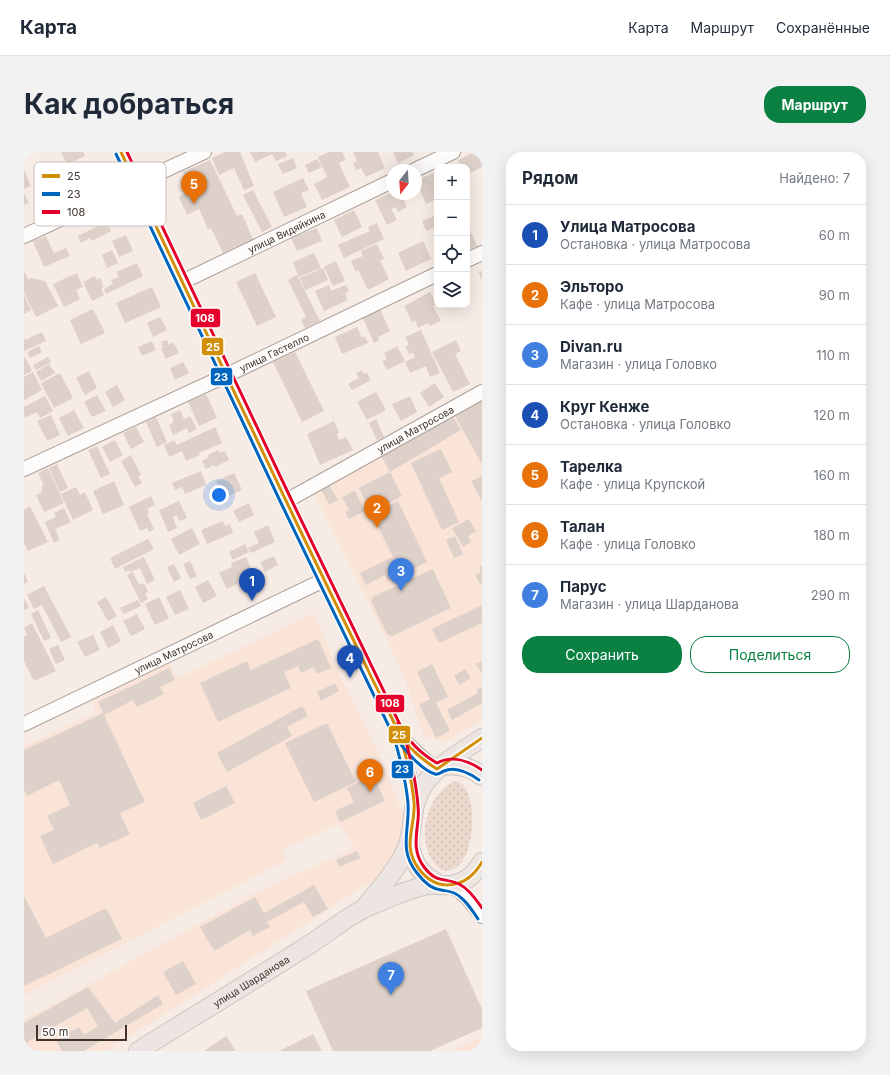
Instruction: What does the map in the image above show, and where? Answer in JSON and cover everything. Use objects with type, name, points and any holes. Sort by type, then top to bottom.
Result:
[{"type":"main road","points":[[363,909],[400,862],[409,842],[414,806],[425,784],[440,767],[482,738]]},
{"type":"main road","points":[[440,767],[450,765],[466,767],[476,771],[482,776]]},
{"type":"main road","points":[[409,842],[413,859],[419,869],[426,876],[444,885]]},
{"type":"main road","points":[[363,909],[427,885],[444,885],[470,877],[482,862]]},
{"type":"main road","name":"улица Шарданова","points":[[138,1051],[306,947],[363,909]]},
{"type":"street","points":[[121,152],[126,162]]},
{"type":"street","points":[[166,170],[204,152]]},
{"type":"street","points":[[422,167],[453,152]]},
{"type":"street","name":"улица Видяйкина","points":[[182,282],[386,184]]},
{"type":"street","points":[[24,236],[46,226]]},
{"type":"street","points":[[156,226],[399,735],[409,775],[414,806]]},
{"type":"street","points":[[470,259],[482,253]]},
{"type":"street","name":"улица Гастелло","points":[[24,469],[227,375],[434,275]]},
{"type":"street","name":"улица Матросова","points":[[286,501],[482,392]]},
{"type":"street","name":"улица Матросова","points":[[24,724],[324,580]]},
{"type":"street","points":[[399,735],[432,766],[440,767]]},
{"type":"street","points":[[444,885],[458,889],[466,896],[482,916]]},
{"type":"shaded area","points":[[482,395],[482,720],[444,743],[424,736],[403,673],[312,489]]},
{"type":"shaded area","points":[[314,613],[341,678],[383,763],[406,823],[401,849],[386,872],[107,1051],[24,1051],[24,1020],[255,893],[355,848],[339,824],[282,850],[287,860],[24,995],[24,746],[96,713],[92,700],[169,663],[178,678]]},
{"type":"shaded area","points":[[455,781],[464,786],[469,797],[472,812],[472,830],[469,846],[463,860],[454,869],[443,870],[432,860],[425,839],[425,827],[431,805],[437,795],[445,787]]},
{"type":"shaded area","points":[[482,1037],[482,1051],[451,1051]]},
{"type":"building","points":[[61,152],[83,152],[85,156],[72,162],[66,162]]},
{"type":"building","points":[[225,152],[240,152],[254,186],[244,190],[234,168],[219,175],[212,158]]},
{"type":"building","points":[[250,152],[285,152],[287,156],[276,161],[272,154],[255,162]]},
{"type":"building","points":[[329,152],[342,152],[346,160],[339,163],[350,187],[322,200],[314,184],[327,177],[318,157]]},
{"type":"building","points":[[353,152],[378,152],[385,168],[366,177],[361,168],[356,170],[353,163],[357,161]]},
{"type":"building","points":[[393,152],[413,152],[414,155],[398,163]]},
{"type":"building","points":[[476,152],[482,163],[482,167],[470,173],[470,164],[460,164],[458,160]]},
{"type":"building","points":[[293,158],[297,168],[283,174],[278,164]]},
{"type":"building","points":[[317,159],[322,167],[309,173],[305,165]]},
{"type":"building","points":[[210,160],[237,216],[242,214],[253,239],[223,253],[211,228],[208,229],[199,209],[187,215],[179,197],[192,190],[183,172]]},
{"type":"building","points":[[24,170],[31,186],[24,189]]},
{"type":"building","points":[[434,172],[434,200],[426,204],[422,195],[422,178]]},
{"type":"building","points":[[303,178],[309,190],[301,193],[307,207],[284,217],[273,192]]},
{"type":"building","points":[[253,190],[272,227],[262,232],[243,195]]},
{"type":"building","points":[[24,193],[29,203],[24,205]]},
{"type":"building","points":[[386,195],[386,200],[404,200],[407,207],[398,212],[396,207],[391,209],[397,220],[387,225],[375,200]]},
{"type":"building","points":[[354,210],[362,227],[342,237],[334,220]]},
{"type":"building","points":[[434,216],[434,227],[426,231],[422,221]]},
{"type":"building","points":[[377,223],[384,239],[344,258],[338,245],[370,231],[368,227]]},
{"type":"building","points":[[98,226],[108,226],[111,231],[92,241],[90,238],[81,243],[78,236]]},
{"type":"building","points":[[317,228],[322,241],[297,251],[291,238]]},
{"type":"building","points":[[470,230],[477,246],[470,249]]},
{"type":"building","points":[[126,235],[133,251],[119,257],[112,241]]},
{"type":"building","points":[[46,236],[54,253],[66,248],[70,256],[44,267],[33,241]]},
{"type":"building","points":[[423,241],[431,259],[406,271],[398,253]]},
{"type":"building","points":[[377,244],[384,259],[380,260],[389,279],[368,290],[358,270],[356,272],[351,261],[363,256],[361,251]]},
{"type":"building","points":[[112,250],[118,263],[107,268],[102,255]]},
{"type":"building","points":[[314,253],[321,268],[299,277],[293,262]]},
{"type":"building","points":[[336,261],[345,281],[333,286],[324,267]]},
{"type":"building","points":[[137,263],[143,276],[106,294],[104,289],[113,284],[111,280],[119,277],[116,272]]},
{"type":"building","points":[[323,268],[328,280],[305,290],[300,278]]},
{"type":"building","points":[[24,271],[28,279],[31,278],[45,281],[58,306],[36,317],[24,293]]},
{"type":"building","points":[[482,271],[482,280],[478,272]]},
{"type":"building","points":[[77,273],[83,287],[76,290],[80,299],[64,307],[53,284]]},
{"type":"building","points":[[255,273],[276,317],[257,326],[236,282]]},
{"type":"building","points":[[297,275],[320,321],[305,328],[301,320],[306,317],[288,280]]},
{"type":"building","points":[[95,276],[96,280],[100,278],[104,287],[101,288],[104,295],[92,301],[83,282]]},
{"type":"building","points":[[329,285],[331,291],[346,285],[349,291],[345,293],[348,300],[324,311],[315,291]]},
{"type":"building","points":[[152,287],[161,307],[125,323],[116,303]]},
{"type":"building","points":[[430,292],[434,299],[433,306],[441,321],[430,326],[428,323],[418,328],[415,320],[412,322],[404,306]]},
{"type":"building","points":[[24,295],[31,310],[24,314]]},
{"type":"building","points":[[93,309],[105,333],[81,344],[70,320]]},
{"type":"building","points":[[380,309],[390,331],[378,337],[379,341],[374,343],[363,318]]},
{"type":"building","points":[[160,317],[167,330],[153,337],[147,323]]},
{"type":"building","points":[[357,327],[362,338],[365,336],[368,343],[342,354],[335,337]]},
{"type":"building","points":[[421,330],[440,373],[430,377],[426,366],[410,373],[405,362],[415,357],[413,353],[409,354],[405,346],[409,345],[405,337]]},
{"type":"building","points":[[42,332],[46,341],[24,351],[24,337],[25,340]]},
{"type":"building","points":[[167,340],[169,345],[173,342],[179,353],[166,359],[161,348],[163,347],[161,342]]},
{"type":"building","points":[[456,340],[461,351],[455,354],[470,384],[453,392],[432,352]]},
{"type":"building","points":[[152,341],[156,350],[142,356],[138,347]]},
{"type":"building","points":[[39,346],[42,352],[30,358],[27,352]]},
{"type":"building","points":[[397,346],[405,361],[387,370],[382,361],[387,359],[384,353]]},
{"type":"building","points":[[295,352],[324,411],[302,422],[273,362]]},
{"type":"building","points":[[24,357],[32,371],[24,375]]},
{"type":"building","points":[[48,357],[51,362],[36,370],[33,365]]},
{"type":"building","points":[[183,362],[189,373],[175,380],[170,368]]},
{"type":"building","points":[[49,364],[55,373],[41,381],[36,372]]},
{"type":"building","points":[[362,370],[364,374],[367,373],[371,380],[352,390],[348,384],[359,378],[356,373]]},
{"type":"building","points":[[89,371],[97,388],[85,395],[76,378]]},
{"type":"building","points":[[33,372],[42,390],[24,400],[24,377]]},
{"type":"building","points":[[60,373],[73,398],[54,408],[41,383]]},
{"type":"building","points":[[435,383],[444,397],[429,407],[420,393]]},
{"type":"building","points":[[117,385],[125,400],[113,407],[105,392]]},
{"type":"building","points":[[376,392],[386,410],[367,420],[357,402]]},
{"type":"building","points":[[206,394],[217,418],[199,426],[188,402]]},
{"type":"building","points":[[97,395],[106,411],[92,417],[84,402]]},
{"type":"building","points":[[45,396],[53,411],[40,418],[37,412],[25,418],[24,407]]},
{"type":"building","points":[[410,396],[417,412],[401,421],[392,404]]},
{"type":"building","points":[[482,401],[482,464],[455,416]]},
{"type":"building","points":[[74,410],[84,428],[68,436],[59,418]]},
{"type":"building","points":[[180,410],[184,419],[190,416],[197,429],[189,433],[187,428],[173,435],[169,425],[174,422],[171,414]]},
{"type":"building","points":[[51,415],[60,435],[47,441],[37,421]]},
{"type":"building","points":[[452,415],[461,430],[390,472],[381,456]]},
{"type":"building","points":[[156,417],[167,442],[157,447],[146,422]]},
{"type":"building","points":[[376,419],[384,437],[377,440],[369,423]]},
{"type":"building","points":[[334,421],[339,433],[337,434],[339,440],[346,437],[353,450],[320,465],[307,434]]},
{"type":"building","points":[[136,427],[144,442],[131,449],[123,433]]},
{"type":"building","points":[[215,427],[222,443],[199,453],[200,455],[186,461],[182,451],[169,457],[164,445],[174,440],[177,445]]},
{"type":"building","points":[[115,440],[123,455],[110,462],[102,447]]},
{"type":"building","points":[[97,446],[110,474],[101,478],[88,450]]},
{"type":"building","points":[[441,449],[452,472],[439,478],[459,522],[442,530],[411,463]]},
{"type":"building","points":[[218,450],[220,453],[225,451],[229,460],[215,467],[214,465],[206,469],[202,461],[209,457],[208,455]]},
{"type":"building","points":[[131,455],[141,475],[138,476],[142,483],[135,487],[121,461]]},
{"type":"building","points":[[57,464],[68,488],[60,492],[49,468]]},
{"type":"building","points":[[48,468],[64,503],[44,512],[36,495],[41,493],[43,484],[38,473]]},
{"type":"building","points":[[201,471],[206,485],[185,494],[182,487],[175,490],[172,483]]},
{"type":"building","points":[[390,472],[402,496],[385,505],[386,507],[398,501],[427,562],[388,581],[385,575],[366,585],[360,573],[393,557],[359,488]]},
{"type":"building","points":[[234,473],[242,490],[223,498],[216,481]]},
{"type":"building","points":[[482,476],[482,501],[471,481]]},
{"type":"building","points":[[114,481],[124,505],[103,514],[93,491]]},
{"type":"building","points":[[329,485],[338,500],[329,505],[321,489]]},
{"type":"building","points":[[76,487],[80,495],[85,492],[93,510],[73,520],[61,494]]},
{"type":"building","points":[[355,491],[365,511],[349,519],[345,512],[349,510],[342,497]]},
{"type":"building","points":[[151,496],[155,505],[147,509],[149,512],[147,514],[154,529],[149,532],[147,528],[140,531],[129,507]]},
{"type":"building","points":[[179,501],[187,518],[179,521],[177,515],[173,517],[177,528],[168,532],[159,510]]},
{"type":"building","points":[[249,503],[254,515],[239,522],[233,511]]},
{"type":"building","points":[[30,506],[48,542],[28,551],[24,543],[24,510]]},
{"type":"building","points":[[64,508],[71,522],[55,529],[60,540],[54,543],[45,522],[56,517],[54,513]]},
{"type":"building","points":[[469,519],[476,531],[468,536],[471,542],[463,547],[452,528]]},
{"type":"building","points":[[223,521],[225,526],[230,524],[233,533],[207,544],[201,530]]},
{"type":"building","points":[[268,525],[275,542],[251,553],[248,548],[259,543],[254,532]]},
{"type":"building","points":[[192,528],[200,544],[179,555],[171,539]]},
{"type":"building","points":[[455,536],[463,554],[454,558],[446,540]]},
{"type":"building","points":[[148,539],[154,549],[115,569],[110,558]]},
{"type":"building","points":[[245,544],[249,552],[233,560],[229,552]]},
{"type":"building","points":[[274,556],[278,565],[265,572],[260,562]]},
{"type":"building","points":[[144,557],[155,580],[147,584],[140,568],[130,572],[129,570],[125,572],[123,567]]},
{"type":"building","points":[[246,557],[256,581],[249,583],[246,576],[238,580],[239,583],[227,589],[219,573],[232,567],[231,563]]},
{"type":"building","points":[[190,561],[197,576],[190,579],[183,564]]},
{"type":"building","points":[[174,564],[181,578],[174,582],[167,567]]},
{"type":"building","points":[[482,566],[482,583],[480,584],[475,575],[481,572],[479,567]]},
{"type":"building","points":[[433,569],[451,608],[392,636],[387,634],[371,601],[373,597]]},
{"type":"building","points":[[133,572],[139,585],[144,583],[148,592],[145,594],[148,599],[141,603],[127,575]]},
{"type":"building","points":[[24,573],[28,582],[24,584]]},
{"type":"building","points":[[208,580],[217,596],[203,603],[195,587]]},
{"type":"building","points":[[44,586],[71,637],[61,642],[42,605],[34,609],[27,595]]},
{"type":"building","points":[[180,590],[189,609],[175,615],[166,597]]},
{"type":"building","points":[[106,597],[117,616],[108,621],[97,602]]},
{"type":"building","points":[[159,597],[169,618],[155,625],[145,604]]},
{"type":"building","points":[[24,598],[29,608],[24,610]]},
{"type":"building","points":[[138,600],[141,606],[124,614],[120,608]]},
{"type":"building","points":[[482,605],[482,623],[439,643],[432,629]]},
{"type":"building","points":[[38,610],[51,638],[44,641],[31,614]]},
{"type":"building","points":[[137,614],[145,629],[131,636],[123,621]]},
{"type":"building","points":[[32,623],[56,671],[34,681],[24,661],[24,637],[27,635],[24,628]]},
{"type":"building","points":[[113,625],[121,641],[108,648],[100,632]]},
{"type":"building","points":[[93,635],[100,650],[85,657],[77,642]]},
{"type":"building","points":[[318,639],[331,668],[317,674],[314,667],[301,673],[298,666],[284,672],[291,688],[218,722],[200,683],[247,661],[251,670]]},
{"type":"building","points":[[58,645],[65,660],[56,664],[49,649]]},
{"type":"building","points":[[482,661],[482,673],[476,664]]},
{"type":"building","points":[[432,664],[448,697],[436,703],[450,731],[436,738],[419,705],[430,699],[417,672]]},
{"type":"building","points":[[169,668],[175,680],[160,687],[164,694],[137,707],[133,700],[104,715],[145,802],[120,813],[130,834],[100,848],[97,843],[53,864],[40,836],[54,830],[47,816],[70,805],[59,780],[27,796],[24,790],[24,750],[103,713],[98,702]]},
{"type":"building","points":[[465,669],[471,678],[459,685],[454,676]]},
{"type":"building","points":[[335,683],[339,691],[321,701],[317,692]]},
{"type":"building","points":[[482,687],[482,703],[452,720],[447,710],[478,693],[476,690]]},
{"type":"building","points":[[302,706],[308,716],[287,727],[292,736],[227,772],[217,753]]},
{"type":"building","points":[[327,723],[356,782],[314,802],[285,743]]},
{"type":"building","points":[[373,775],[385,801],[340,822],[335,811],[354,802],[347,788]]},
{"type":"building","points":[[226,786],[235,803],[201,820],[193,803]]},
{"type":"building","points":[[357,851],[360,858],[339,867],[336,860]]},
{"type":"building","points":[[314,885],[328,909],[313,917],[304,902],[267,922],[270,927],[253,936],[250,930],[214,951],[200,927],[255,897],[264,913]]},
{"type":"building","points":[[24,896],[46,938],[106,908],[122,939],[24,986]]},
{"type":"building","points":[[446,929],[482,1009],[482,1028],[430,1051],[333,1051],[306,991]]},
{"type":"building","points":[[183,961],[196,984],[176,995],[163,972]]},
{"type":"building","points":[[88,987],[115,1023],[158,995],[163,1004],[84,1051],[62,1051],[56,1040],[79,1027],[84,1035],[98,1026],[87,1008],[24,1044],[24,1023]]},
{"type":"building","points":[[313,1034],[322,1051],[279,1051]]},
{"type":"building","points":[[226,1036],[236,1051],[204,1051]]},
{"type":"transit line","name":"25","points":[[121,152],[126,162]]},
{"type":"transit line","name":"108","points":[[127,152],[132,162]]},
{"type":"transit line","name":"23","points":[[116,154],[120,162]]},
{"type":"transit line","name":"23","points":[[150,226],[394,737],[407,794],[408,813],[406,848],[411,864],[422,879],[428,884],[437,889],[452,892],[459,896],[468,905],[478,919]]},
{"type":"transit line","name":"25","points":[[156,226],[399,734],[412,786],[414,802],[410,836],[411,852],[414,860],[419,869],[427,877],[443,885],[452,885],[468,878],[476,871],[482,862]]},
{"type":"transit line","name":"108","points":[[162,226],[404,733],[412,764],[418,805],[416,845],[418,856],[424,867],[433,876],[459,884],[469,891],[482,908]]},
{"type":"transit line","name":"108","points":[[398,723],[415,746],[437,763],[454,759],[472,764],[482,770]]},
{"type":"transit line","name":"25","points":[[394,725],[412,750],[437,769],[482,738]]},
{"type":"transit line","name":"23","points":[[390,727],[409,754],[422,767],[435,774],[453,769],[458,770],[479,780]]},
{"type":"place","name":"Тарелка","points":[[194,204]]},
{"type":"place","name":"Эльторо","points":[[377,528]]},
{"type":"place","name":"Divan.ru","points":[[401,591]]},
{"type":"place","name":"Улица Матросова","points":[[252,601]]},
{"type":"place","name":"Круг Кенже","points":[[350,678]]},
{"type":"place","name":"Талан","points":[[370,792]]},
{"type":"place","name":"Парус","points":[[391,995]]}]
